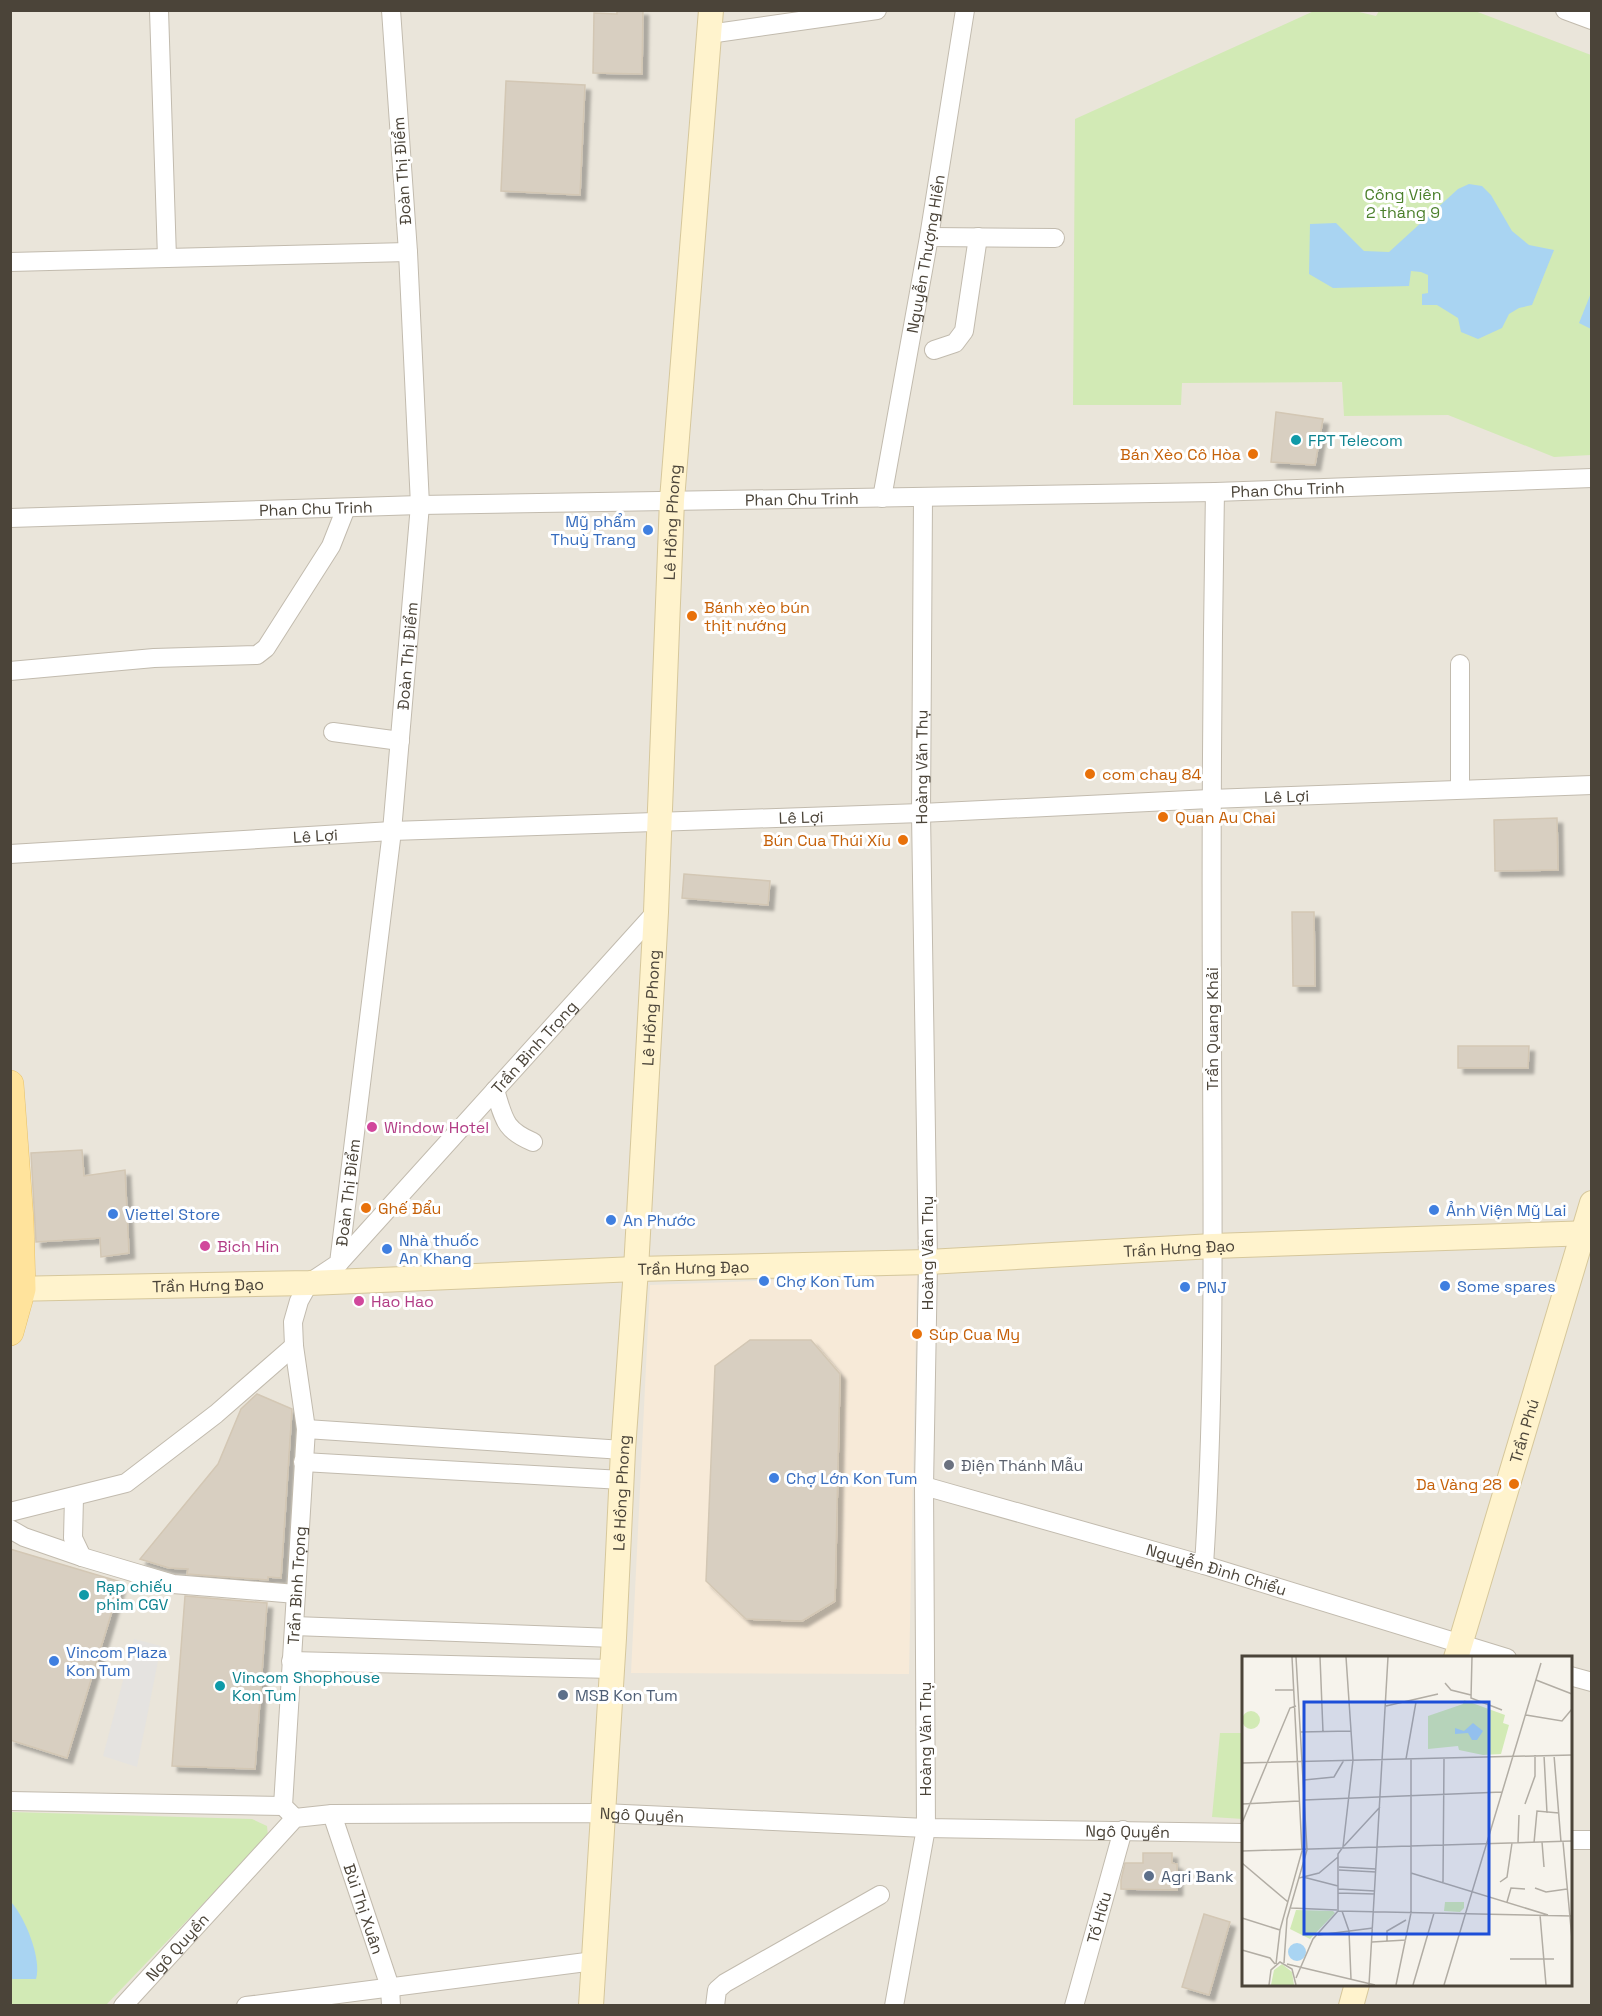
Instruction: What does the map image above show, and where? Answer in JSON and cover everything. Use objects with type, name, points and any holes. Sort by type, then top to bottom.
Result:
[{"type":"main road","points":[[10,1084],[20,1220],[16,1289],[10,1332]]},
{"type":"street","points":[[159,10],[167,258]]},
{"type":"street","name":"Đoàn Thị Điểm","points":[[309,1283],[339,1263],[392,831],[420,505],[408,252],[391,10]]},
{"type":"street","points":[[710,22],[877,10]]},
{"type":"street","name":"Nguyễn Thượng Hiền","points":[[882,498],[929,237],[965,10]]},
{"type":"street","points":[[1565,10],[1592,20]]},
{"type":"street","name":"Lê Hồng Phong","points":[[591,2006],[656,912],[672,500],[710,22]]},
{"type":"street","points":[[929,237],[1055,238]]},
{"type":"street","points":[[934,350],[955,343],[964,331],[978,237]]},
{"type":"street","points":[[10,262],[408,252]]},
{"type":"street","name":"Phan Chu Trinh","points":[[10,518],[420,505],[1215,492],[1592,478]]},
{"type":"street","name":"Trần Quang Khải","points":[[1204,1565],[1211,1464],[1213,1246],[1210,799],[1215,492]]},
{"type":"street","name":"Hoàng Văn Thụ","points":[[894,2006],[926,1828],[924,1486],[928,1262],[921,813],[923,497]]},
{"type":"street","points":[[10,671],[154,658],[257,655],[266,648],[331,546],[346,508]]},
{"type":"street","points":[[1460,664],[1460,789]]},
{"type":"street","points":[[333,732],[400,741]]},
{"type":"street","name":"Lê Lợi","points":[[10,854],[392,831],[921,813],[1210,799],[1592,785]]},
{"type":"street","name":"Trần Bình Trọng","points":[[339,1263],[656,912]]},
{"type":"street","points":[[495,1090],[509,1127],[517,1135],[533,1142]]},
{"type":"street","name":"Trần Phú","points":[[1458,1651],[1587,1233],[1592,1203]]},
{"type":"street","name":"Trần Hưng Đạo","points":[[16,1289],[309,1283],[636,1269],[928,1262],[1213,1246],[1587,1233]]},
{"type":"street","name":"Trần Bình Trọng","points":[[289,1812],[291,1661],[306,1429],[294,1346],[293,1322],[298,1301],[309,1283]]},
{"type":"street","points":[[10,1512],[126,1483],[216,1414],[294,1346]]},
{"type":"street","points":[[306,1429],[623,1450]]},
{"type":"street","points":[[303,1462],[622,1480]]},
{"type":"street","name":"Nguyễn Đình Chiểu","points":[[924,1486],[1204,1565],[1458,1651],[1493,1656]]},
{"type":"street","points":[[74,1497],[73,1538],[82,1557]]},
{"type":"street","points":[[10,1529],[24,1537],[82,1557],[173,1584],[296,1594]]},
{"type":"street","points":[[294,1626],[614,1638]]},
{"type":"street","points":[[291,1661],[612,1669]]},
{"type":"street","points":[[1572,1677],[1592,1682]]},
{"type":"street","name":"Ngô Quyền","points":[[10,1802],[332,1815],[603,1813],[926,1828],[1242,1833]]},
{"type":"street","name":"Ngô Quyền","points":[[123,2006],[289,1812]]},
{"type":"street","name":"Bùi Thị Xuân","points":[[332,1815],[390,1996]]},
{"type":"street","name":"Tố Hữu","points":[[1074,2006],[1123,1830]]},
{"type":"street","points":[[1572,1840],[1592,1840]]},
{"type":"street","points":[[715,2006],[717,1989],[725,1983],[880,1895]]},
{"type":"street","points":[[246,2006],[390,1996],[594,1961]]},
{"type":"street","points":[[1351,2006],[1357,1986]]},
{"type":"shaded area","points":[[11,11],[1591,11],[1591,2005],[11,2006]]},
{"type":"shaded area","name":"Chợ Kon Tum","points":[[917,1275],[909,1674],[631,1673],[650,1285]]},
{"type":"shaded area","points":[[134,1639],[161,1646],[137,1767],[103,1756]]},
{"type":"green space","name":"Công Viên 2 tháng 9","points":[[1314,11],[1355,11],[1376,16],[1379,11],[1475,11],[1591,55],[1591,455],[1554,457],[1448,415],[1344,416],[1342,382],[1182,383],[1181,405],[1073,405],[1075,119]]},
{"type":"green space","points":[[1220,1733],[1242,1733],[1242,1819],[1212,1817]]},
{"type":"green space","points":[[11,1812],[252,1819],[267,1826],[268,1836],[106,2005],[11,2006]]},
{"type":"water","points":[[1469,184],[1482,186],[1491,195],[1512,231],[1529,245],[1554,250],[1532,305],[1519,308],[1509,314],[1502,328],[1478,339],[1461,332],[1458,318],[1437,305],[1422,305],[1422,294],[1428,293],[1428,275],[1421,272],[1411,271],[1409,286],[1333,288],[1309,274],[1310,224],[1336,223],[1364,251],[1389,252],[1458,189]]},
{"type":"water","points":[[1591,293],[1591,329],[1579,323]]},
{"type":"water","points":[[11,1902],[22,1918],[31,1939],[37,1961],[36,1979],[11,1979]]},
{"type":"building","points":[[617,10],[643,10],[642,74],[593,73],[594,13],[617,14]]},
{"type":"building","points":[[506,81],[585,85],[580,195],[501,191]]},
{"type":"building","name":"FPT Telecom","points":[[1276,412],[1323,419],[1315,465],[1271,462]]},
{"type":"building","points":[[1557,818],[1558,870],[1495,871],[1494,820]]},
{"type":"building","points":[[684,874],[770,881],[768,905],[682,898]]},
{"type":"building","points":[[1292,912],[1314,912],[1315,986],[1293,986]]},
{"type":"building","points":[[1458,1046],[1529,1046],[1528,1068],[1458,1068]]},
{"type":"building","points":[[82,1150],[84,1176],[125,1170],[129,1253],[101,1257],[100,1238],[36,1242],[31,1153]]},
{"type":"building","name":"Chợ Lớn Kon Tum","points":[[750,1340],[811,1340],[840,1374],[835,1601],[802,1621],[746,1619],[706,1581],[715,1366]]},
{"type":"building","points":[[257,1394],[292,1409],[281,1578],[268,1577],[268,1580],[187,1574],[188,1569],[169,1568],[140,1559],[218,1464],[241,1409]]},
{"type":"building","name":"Vincom Plaza Kon Tum","points":[[10,1549],[121,1582],[67,1758],[10,1740]]},
{"type":"building","name":"Vincom Shophouse Kon Tum","points":[[185,1596],[267,1603],[255,1769],[172,1766]]},
{"type":"building","name":"Agri Bank","points":[[1143,1853],[1172,1853],[1172,1863],[1177,1864],[1177,1890],[1121,1889],[1125,1863],[1143,1863]]},
{"type":"building","points":[[1204,1914],[1230,1922],[1209,1995],[1182,1987]]},
{"type":"place","name":"FPT Telecom","points":[[1296,440]]},
{"type":"place","name":"Bán Xèo Cô Hòa","points":[[1253,454]]},
{"type":"place","name":"Mỹ phẩm Thuỳ Trang","points":[[648,530]]},
{"type":"place","name":"Bánh xèo bún thịt nướng","points":[[692,616]]},
{"type":"place","name":"com chay 84","points":[[1090,774]]},
{"type":"place","name":"Quan Au Chai","points":[[1163,817]]},
{"type":"place","name":"Bún Cua Thúi Xíu","points":[[903,840]]},
{"type":"place","name":"Window Hotel","points":[[372,1127]]},
{"type":"place","name":"Ghế Đẩu","points":[[366,1208]]},
{"type":"place","name":"Ảnh Viện Mỹ Lai","points":[[1434,1210]]},
{"type":"place","name":"Viettel Store","points":[[113,1214]]},
{"type":"place","name":"An Phước","points":[[611,1220]]},
{"type":"place","name":"Bich Hin","points":[[205,1246]]},
{"type":"place","name":"Nhà thuốc An Khang","points":[[387,1249]]},
{"type":"place","name":"Chợ Kon Tum","points":[[764,1281]]},
{"type":"place","name":"Some spares","points":[[1445,1286]]},
{"type":"place","name":"PNJ","points":[[1185,1287]]},
{"type":"place","name":"Hao Hao","points":[[359,1301]]},
{"type":"place","name":"Súp Cua My","points":[[917,1334]]},
{"type":"place","name":"Điện Thánh Mẫu","points":[[949,1465]]},
{"type":"place","name":"Chợ Lớn Kon Tum","points":[[774,1478]]},
{"type":"place","name":"Da Vàng 28","points":[[1514,1484]]},
{"type":"place","name":"Rạp chiếu phim CGV","points":[[84,1595]]},
{"type":"place","name":"Vincom Plaza Kon Tum","points":[[54,1661]]},
{"type":"place","name":"Vincom Shophouse Kon Tum","points":[[220,1686]]},
{"type":"place","name":"MSB Kon Tum","points":[[563,1695]]},
{"type":"place","name":"Agri Bank","points":[[1149,1876]]}]
